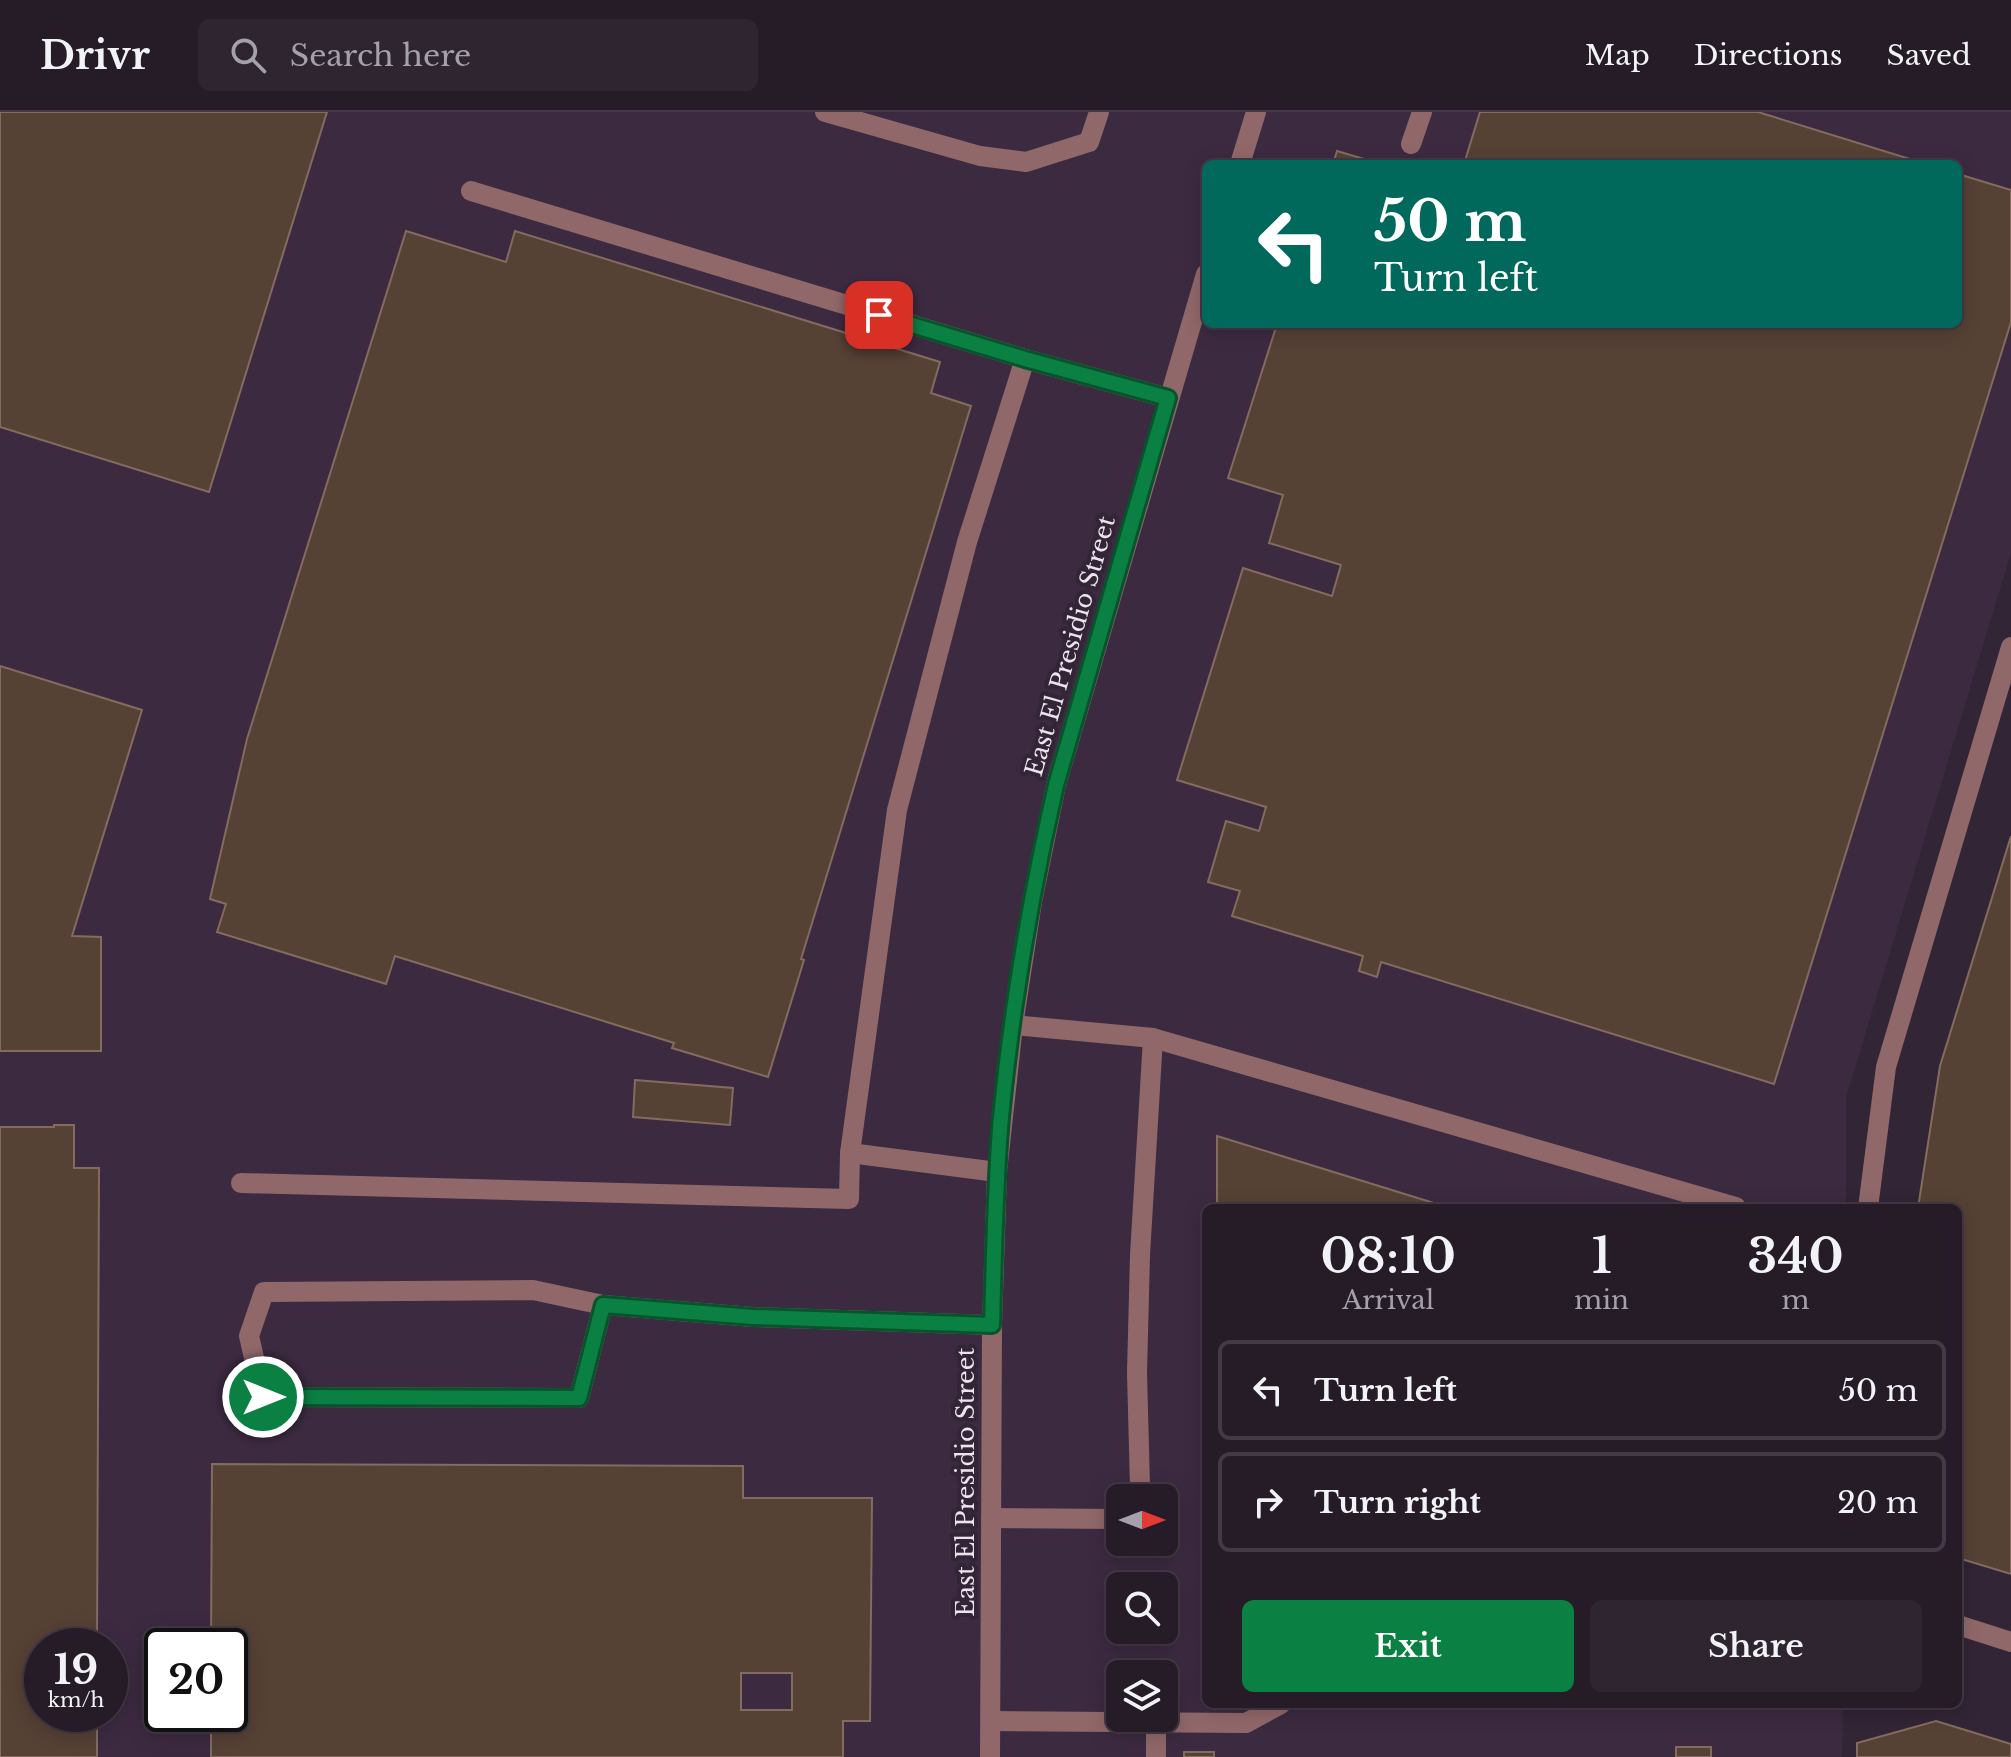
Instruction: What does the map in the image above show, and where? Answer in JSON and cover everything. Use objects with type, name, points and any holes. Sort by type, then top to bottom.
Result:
[{"type":"street","points":[[825,112],[980,156],[1026,162],[1089,142],[1099,112]]},
{"type":"street","points":[[1241,160],[1256,112]]},
{"type":"street","points":[[1411,144],[1422,112]]},
{"type":"street","points":[[471,191],[1025,359],[1168,398]]},
{"type":"street","name":"East El Presidio Street","points":[[990,1757],[992,1325],[997,1172],[1013,1025],[1032,902],[1056,785],[1202,287]]},
{"type":"street","points":[[241,1183],[849,1199],[850,1153],[897,810],[967,542],[1025,359]]},
{"type":"street","points":[[1869,1204],[1886,1067],[2011,647]]},
{"type":"street","points":[[1013,1025],[1153,1038],[1726,1204]]},
{"type":"street","points":[[1140,1484],[1137,1373],[1140,1255],[1153,1038]]},
{"type":"street","points":[[850,1153],[997,1172]]},
{"type":"street","points":[[603,1305],[579,1398],[263,1397],[249,1336],[264,1292],[533,1290],[603,1305],[753,1317],[992,1325]]},
{"type":"street","points":[[991,1518],[1106,1519]]},
{"type":"street","points":[[1962,1626],[2011,1642]]},
{"type":"street","points":[[1178,1722],[1246,1723],[1274,1708]]},
{"type":"street","points":[[991,1721],[1106,1722]]},
{"type":"street","points":[[1156,1732],[1156,1757]]},
{"type":"shaded area","points":[[0,112],[2011,112],[2011,553],[1846,1098],[1846,1204],[1202,1204],[1202,1708],[1843,1708],[1842,1757],[0,1757]]},
{"type":"building","points":[[0,112],[327,112],[209,492],[0,427]]},
{"type":"building","points":[[1480,112],[1758,112],[1913,160],[1465,160]]},
{"type":"building","points":[[1337,151],[1367,160],[1334,160]]},
{"type":"building","points":[[1962,175],[2011,190],[2011,322],[1774,1084],[1381,962],[1377,977],[1359,971],[1363,956],[1232,916],[1240,891],[1208,882],[1226,821],[1259,831],[1266,807],[1177,780],[1243,568],[1332,596],[1341,565],[1269,543],[1283,495],[1228,478],[1276,328],[1962,328]]},
{"type":"building","points":[[406,231],[506,262],[515,231],[940,362],[931,393],[971,406],[801,959],[804,960],[768,1077],[672,1048],[674,1043],[395,956],[386,984],[217,932],[226,904],[210,899],[247,739]]},
{"type":"building","points":[[0,666],[142,710],[72,936],[101,937],[101,1051],[0,1051]]},
{"type":"building","points":[[2011,836],[2011,1574],[1962,1559],[1962,1204],[1919,1204],[1940,1066]]},
{"type":"building","points":[[635,1080],[733,1088],[730,1125],[633,1117]]},
{"type":"building","points":[[74,1125],[74,1168],[99,1168],[97,1628],[24,1628],[24,1732],[97,1732],[97,1757],[0,1757],[0,1127]]},
{"type":"building","points":[[1217,1136],[1437,1204],[1217,1204]]},
{"type":"building","points":[[212,1464],[743,1466],[743,1498],[872,1498],[870,1721],[843,1721],[843,1757],[211,1757],[211,1732],[248,1732],[248,1628],[211,1628]],"holes":[[[741,1673],[792,1673],[792,1710],[741,1710]]]},
{"type":"building","points":[[1936,1721],[2011,1744],[2011,1757],[1857,1757],[1857,1743]]},
{"type":"building","points":[[1676,1747],[1711,1747],[1711,1757],[1676,1757]]},
{"type":"building","points":[[1184,1752],[1214,1752],[1214,1757],[1184,1757]]},
{"type":"route","points":[[263,1397],[579,1398],[603,1305],[753,1317],[992,1325],[1001,1116],[1017,994],[1043,841],[1056,785],[1168,398],[879,315]]}]
